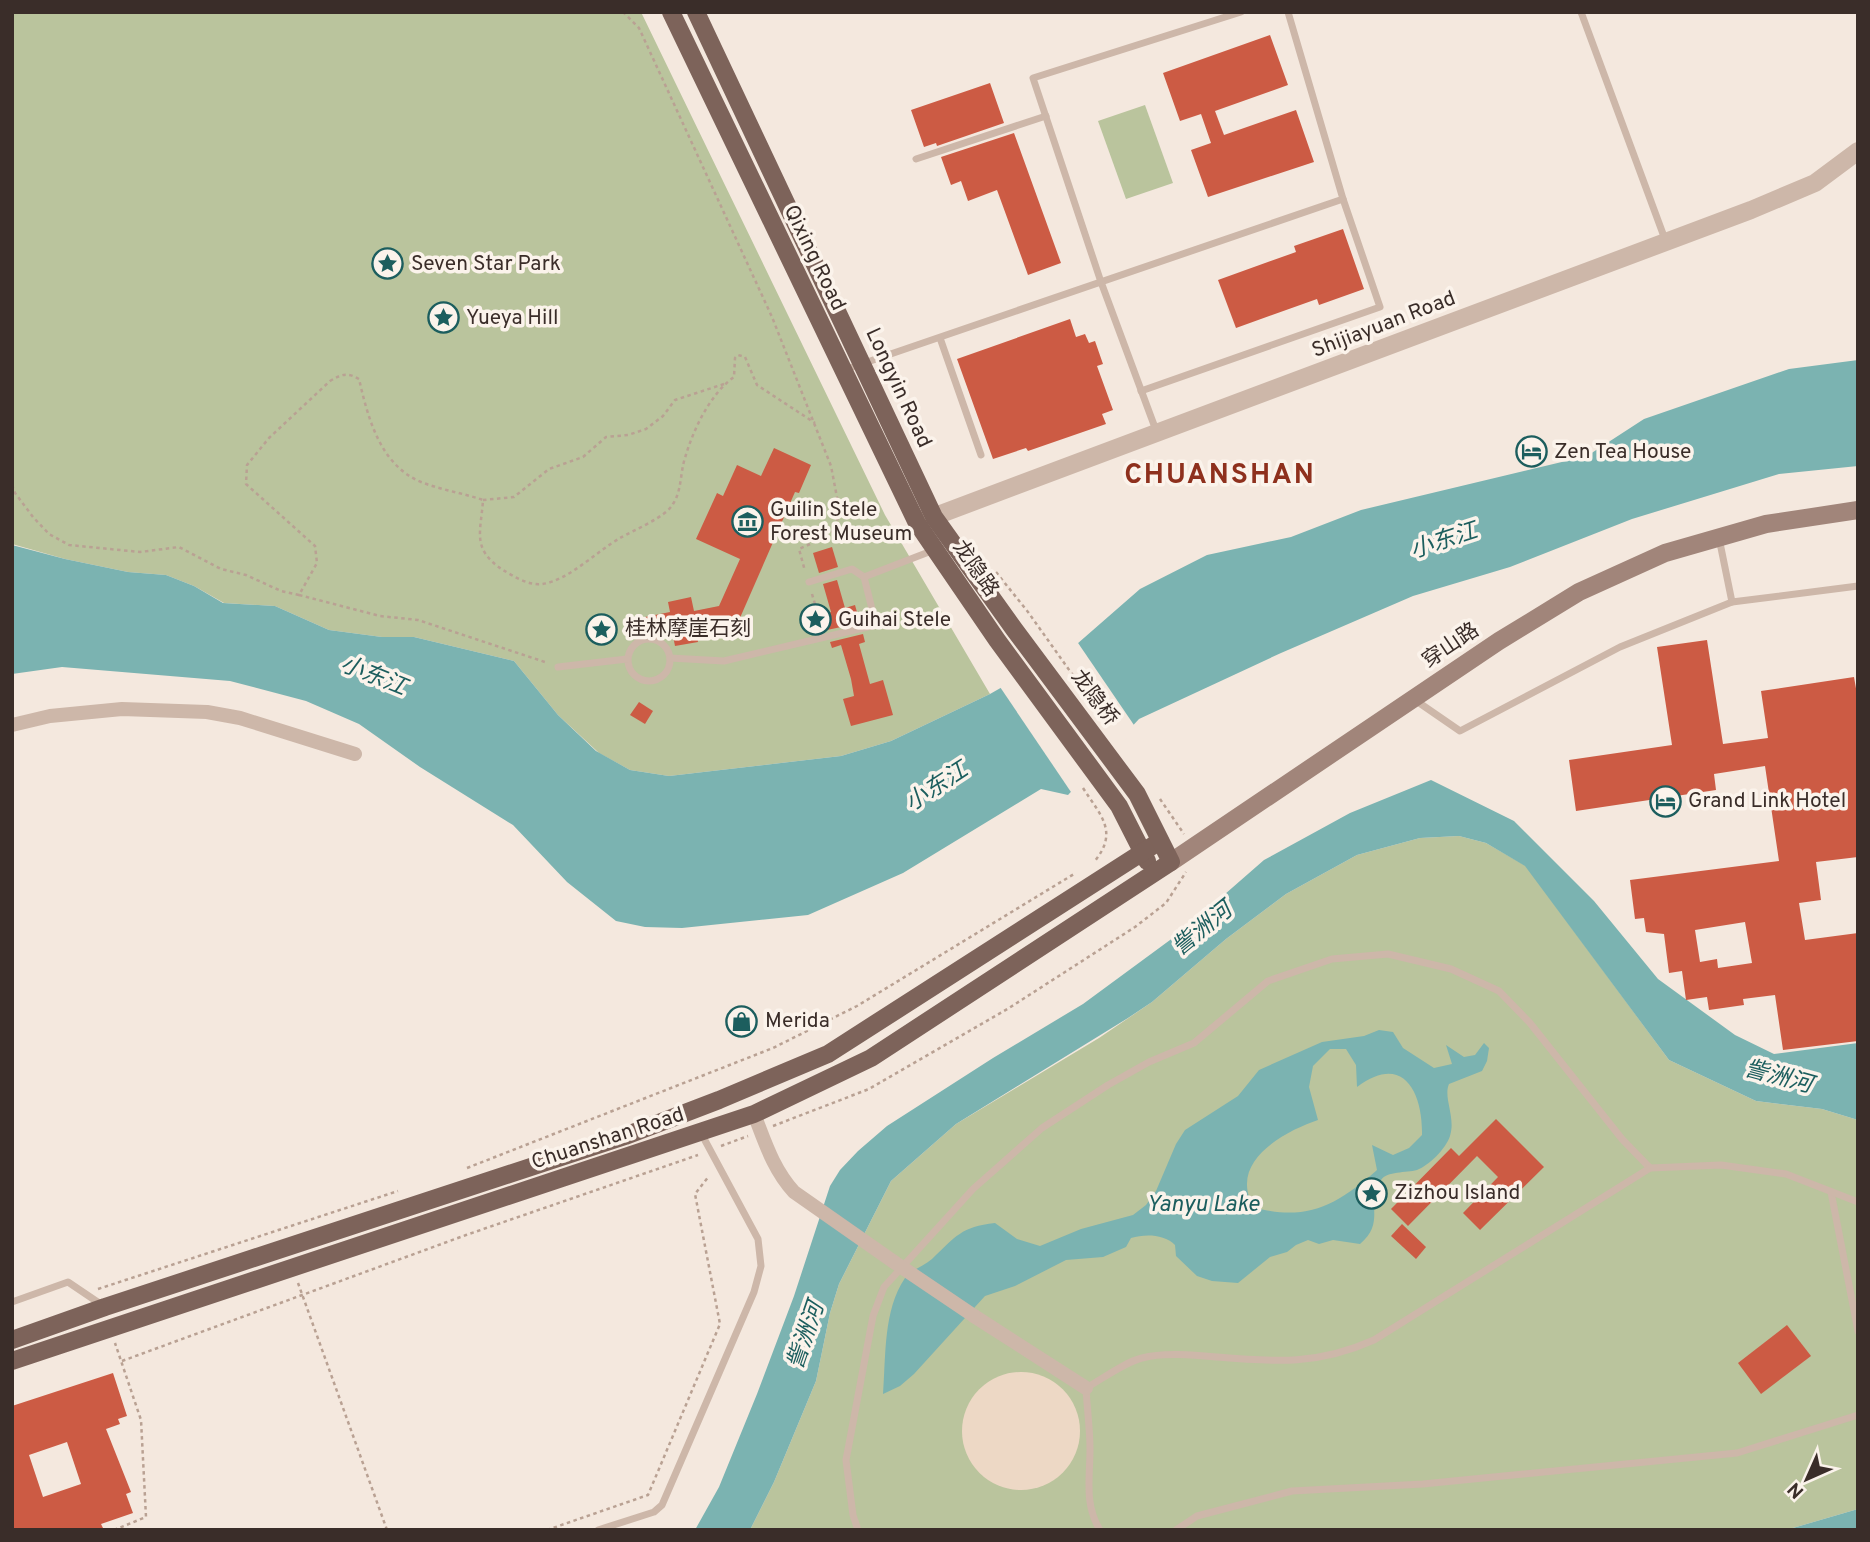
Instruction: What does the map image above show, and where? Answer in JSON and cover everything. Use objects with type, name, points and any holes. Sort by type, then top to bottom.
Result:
[{"type":"main road","name":"Qixing Road","points":[[671,12],[917,523]]},
{"type":"main road","name":"Longyin Road","points":[[696,12],[934,517]]},
{"type":"main road","name":"穿山路","points":[[1171,862],[1499,641],[1579,592],[1665,553],[1719,537],[1766,524],[1857,514]]},
{"type":"main road","name":"龙隐路","points":[[934,517],[1014,629]]},
{"type":"main road","name":"龙隐路","points":[[917,523],[997,640]]},
{"type":"main road","name":"龙隐桥","points":[[1014,629],[1137,794],[1160,841]]},
{"type":"main road","name":"龙隐桥","points":[[997,640],[1119,806],[1142,854]]},
{"type":"main road","points":[[1160,841],[1171,862]]},
{"type":"main road","name":"Chuanshan Road","points":[[12,1340],[625,1136],[828,1054],[1160,841]]},
{"type":"main road","points":[[1142,854],[1154,873]]},
{"type":"main road","name":"Chuanshan Road","points":[[12,1361],[754,1114],[871,1058],[1171,862]]},
{"type":"street","name":"Shijiayuan Road","points":[[917,523],[1667,243],[1815,183],[1858,151]]},
{"type":"street","points":[[12,725],[50,716],[122,709],[207,712],[240,718],[355,754]]},
{"type":"street","points":[[754,1114],[777,1171],[794,1192],[867,1244],[1086,1388]]},
{"type":"lane","points":[[1157,433],[1101,282],[1033,78],[1241,12]]},
{"type":"lane","points":[[1142,391],[1380,307],[1343,199],[1288,12]]},
{"type":"lane","points":[[1581,12],[1667,243]]},
{"type":"lane","points":[[916,159],[1046,116]]},
{"type":"lane","points":[[843,370],[1343,199]]},
{"type":"lane","points":[[940,338],[981,455]]},
{"type":"lane","points":[[1719,537],[1732,602]]},
{"type":"lane","points":[[864,577],[934,550]]},
{"type":"lane","points":[[670,658],[724,662],[876,625],[864,577],[852,569],[808,582]]},
{"type":"lane","points":[[1413,699],[1460,731],[1620,647],[1732,602],[1858,586]]},
{"type":"lane","points":[[651,638],[663,644],[670,658],[668,670],[663,676],[650,681],[636,677],[628,666],[627,659],[632,646],[638,641],[651,638]]},
{"type":"lane","points":[[558,667],[627,659]]},
{"type":"lane","points":[[858,1530],[851,1503],[846,1460],[873,1316],[884,1287],[973,1189],[1042,1128],[1149,1062],[1194,1043],[1268,981],[1332,959],[1388,954],[1451,969],[1499,991],[1530,1023],[1622,1139],[1650,1168]]},
{"type":"lane","points":[[598,1530],[654,1512],[662,1505],[754,1292],[761,1266],[758,1238],[700,1132]]},
{"type":"lane","points":[[1100,1530],[1089,1503],[1090,1448],[1086,1388],[1143,1357],[1190,1354],[1258,1360],[1317,1359],[1348,1352],[1374,1340],[1650,1168],[1721,1164],[1786,1174],[1858,1202]]},
{"type":"lane","points":[[1830,1192],[1858,1331]]},
{"type":"lane","points":[[12,1302],[68,1282],[105,1307]]},
{"type":"lane","points":[[1176,1530],[1197,1516],[1292,1491],[1423,1484],[1737,1453],[1858,1415]]},
{"type":"path","points":[[623,12],[639,28],[697,150],[772,317],[831,466],[839,508],[836,528],[828,536],[799,549],[825,638]]},
{"type":"path","points":[[483,500],[479,541],[484,554],[495,565],[522,580],[539,585],[553,582],[616,540],[669,511],[678,495],[685,458],[701,421],[725,384],[734,377],[735,358],[741,355],[745,357],[757,385],[815,423]]},
{"type":"path","points":[[299,595],[317,562],[315,546],[246,484],[247,465],[269,438],[341,374],[350,374],[359,379],[365,406],[380,445],[398,466],[422,482],[483,500],[514,498],[549,469],[583,457],[606,437],[628,435],[646,429],[663,416],[675,400],[725,384]]},
{"type":"path","points":[[12,485],[33,517],[50,534],[69,545],[140,552],[180,547],[220,569],[246,575],[281,591],[380,616],[418,620],[558,667]]},
{"type":"path","points":[[1028,612],[1097,709]]},
{"type":"path","points":[[466,1169],[774,1048],[857,1006],[1095,861],[1107,845],[1104,821]]},
{"type":"path","points":[[547,1530],[648,1495],[720,1324],[695,1194],[718,1165]]},
{"type":"path","points":[[85,1294],[401,1190]]},
{"type":"path","points":[[293,1268],[387,1530]]},
{"type":"path","points":[[111,1329],[141,1420],[146,1517],[114,1530]]},
{"type":"green space","name":"Seven Star Park","points":[[12,12],[641,12],[885,515],[990,694],[891,741],[841,756],[669,776],[630,770],[599,753],[558,715],[514,661],[414,637],[382,637],[329,630],[275,606],[224,603],[194,586],[166,575],[128,572],[65,559],[12,544]]},
{"type":"green space","points":[[1145,105],[1173,183],[1126,199],[1098,121]]},
{"type":"green space","name":"Zizhou Island","points":[[1459,836],[1486,843],[1526,866],[1669,1060],[1756,1101],[1822,1109],[1858,1120],[1858,1509],[1786,1530],[750,1530],[774,1482],[816,1381],[839,1284],[891,1181],[956,1124],[1099,1038],[1152,1002],[1226,939],[1286,894],[1357,855],[1420,838]]},
{"type":"shaded area","points":[[1021,1372],[1044,1376],[1063,1389],[1076,1408],[1080,1431],[1076,1454],[1063,1473],[1044,1486],[1021,1490],[998,1486],[979,1473],[966,1454],[962,1431],[966,1408],[979,1389],[998,1376]]},
{"type":"water","name":"小东江","points":[[1858,360],[1858,466],[1779,474],[1632,519],[1510,567],[1413,596],[1139,719],[1068,795],[1041,789],[903,873],[808,915],[682,928],[645,927],[616,921],[567,882],[513,825],[420,767],[359,724],[306,701],[230,681],[62,667],[12,674],[12,545],[128,572],[166,575],[194,586],[223,603],[275,606],[329,630],[382,637],[414,637],[514,661],[558,715],[596,751],[630,770],[669,776],[841,756],[891,741],[990,694],[1077,644],[1140,589],[1207,555],[1291,537],[1361,510],[1587,456],[1644,419],[1789,369]]},
{"type":"water","name":"訾洲河","points":[[1431,780],[1514,821],[1594,901],[1658,979],[1735,1035],[1774,1054],[1858,1043],[1858,1120],[1822,1109],[1756,1101],[1669,1060],[1525,866],[1486,843],[1459,836],[1420,838],[1357,855],[1286,894],[1226,939],[1152,1002],[956,1124],[891,1181],[839,1284],[816,1381],[774,1482],[750,1530],[695,1530],[719,1487],[757,1394],[794,1296],[830,1186],[840,1170],[858,1151],[887,1126],[1083,1004],[1185,929],[1264,860],[1350,813]]},
{"type":"water","name":"Yanyu Lake","points":[[1379,1030],[1393,1032],[1403,1048],[1434,1068],[1452,1064],[1446,1045],[1464,1057],[1475,1055],[1484,1043],[1489,1048],[1482,1071],[1449,1084],[1447,1095],[1451,1129],[1448,1141],[1441,1151],[1417,1170],[1392,1174],[1381,1180],[1374,1196],[1372,1227],[1360,1244],[1333,1240],[1319,1244],[1308,1240],[1287,1252],[1270,1257],[1238,1283],[1212,1281],[1197,1276],[1176,1256],[1175,1245],[1171,1241],[1148,1236],[1131,1238],[1126,1247],[1103,1257],[1066,1260],[1015,1286],[985,1296],[914,1374],[900,1386],[883,1394],[889,1319],[898,1291],[908,1275],[932,1259],[960,1234],[974,1227],[995,1223],[1017,1239],[1040,1246],[1081,1229],[1133,1215],[1146,1205],[1156,1191],[1176,1144],[1185,1130],[1238,1096],[1259,1070],[1322,1042],[1364,1036]],"holes":[[[1330,1049],[1346,1049],[1356,1065],[1357,1087],[1373,1077],[1387,1074],[1398,1075],[1407,1082],[1419,1104],[1422,1135],[1409,1148],[1393,1155],[1372,1145],[1377,1170],[1348,1193],[1319,1208],[1289,1213],[1252,1207],[1247,1185],[1254,1162],[1262,1152],[1283,1136],[1318,1120],[1309,1087],[1313,1066]]]},
{"type":"water","points":[[1858,1509],[1858,1530],[1786,1530]]},
{"type":"pier","points":[[1076,640],[1136,728],[1073,795],[998,684]]},
{"type":"building","points":[[1270,35],[1288,85],[1215,111],[1224,135],[1296,110],[1314,162],[1208,197],[1191,150],[1211,143],[1201,114],[1180,121],[1163,73]]},
{"type":"building","points":[[990,83],[1004,123],[937,146],[936,143],[924,147],[911,110]]},
{"type":"building","points":[[1014,133],[1061,263],[1028,275],[997,190],[968,201],[961,181],[951,185],[941,157]]},
{"type":"building","points":[[1343,229],[1364,289],[1319,305],[1317,299],[1236,328],[1218,280],[1296,252],[1294,246]]},
{"type":"building","points":[[1070,319],[1076,337],[1085,334],[1089,343],[1095,341],[1103,364],[1097,366],[1113,410],[1102,414],[1106,424],[1028,451],[1026,448],[993,459],[957,359]]},
{"type":"building","points":[[774,448],[811,465],[799,493],[795,492],[736,627],[697,635],[698,642],[675,646],[672,631],[648,635],[645,617],[670,612],[668,602],[691,597],[694,611],[719,606],[740,559],[696,539],[717,493],[723,496],[737,465],[761,476]]},
{"type":"building","points":[[832,547],[838,567],[819,573],[813,553]]},
{"type":"building","points":[[837,580],[845,608],[855,605],[860,623],[827,630],[822,615],[831,612],[823,584]]},
{"type":"building","points":[[863,634],[865,642],[859,644],[870,684],[883,680],[893,715],[851,726],[843,699],[854,696],[851,679],[841,645],[832,648],[830,642]]},
{"type":"building","points":[[1707,640],[1723,744],[1768,738],[1761,691],[1854,677],[1858,700],[1858,857],[1816,862],[1821,900],[1799,903],[1805,940],[1858,933],[1858,1041],[1783,1050],[1775,995],[1743,999],[1744,1005],[1709,1010],[1707,997],[1686,1000],[1682,971],[1669,973],[1664,934],[1646,932],[1644,918],[1635,919],[1630,880],[1779,861],[1765,766],[1714,774],[1716,790],[1576,811],[1569,760],[1672,745],[1657,647]],"holes":[[[1745,922],[1752,963],[1718,968],[1717,959],[1700,962],[1695,930]]]},
{"type":"building","points":[[639,702],[653,711],[645,724],[630,715]]},
{"type":"building","points":[[1496,1119],[1544,1167],[1480,1230],[1463,1213],[1498,1177],[1477,1156],[1408,1226],[1391,1209],[1451,1148],[1459,1156]]},
{"type":"building","points":[[1402,1224],[1426,1247],[1416,1259],[1391,1236]]},
{"type":"building","points":[[1787,1325],[1811,1356],[1761,1394],[1738,1363]]},
{"type":"building","points":[[113,1373],[127,1416],[118,1419],[120,1424],[106,1429],[131,1492],[126,1494],[133,1513],[101,1524],[104,1530],[12,1530],[12,1406]],"holes":[[[67,1442],[81,1484],[43,1497],[29,1455]]]},
{"type":"place","name":"Seven Star Park","points":[[388,264]]},
{"type":"place","name":"Yueya Hill","points":[[443,318]]},
{"type":"place","name":"Zen Tea House","points":[[1531,452]]},
{"type":"place","name":"Guilin Stele Forest Museum","points":[[747,522]]},
{"type":"place","name":"Guihai Stele","points":[[815,620]]},
{"type":"place","name":"桂林摩崖石刻","points":[[602,629]]},
{"type":"place","name":"Grand Link Hotel","points":[[1665,801]]},
{"type":"place","name":"Merida","points":[[742,1021]]},
{"type":"place","name":"Zizhou Island","points":[[1371,1193]]},
{"type":"district","name":"CHUANSHAN","points":[[1220,476]]}]
